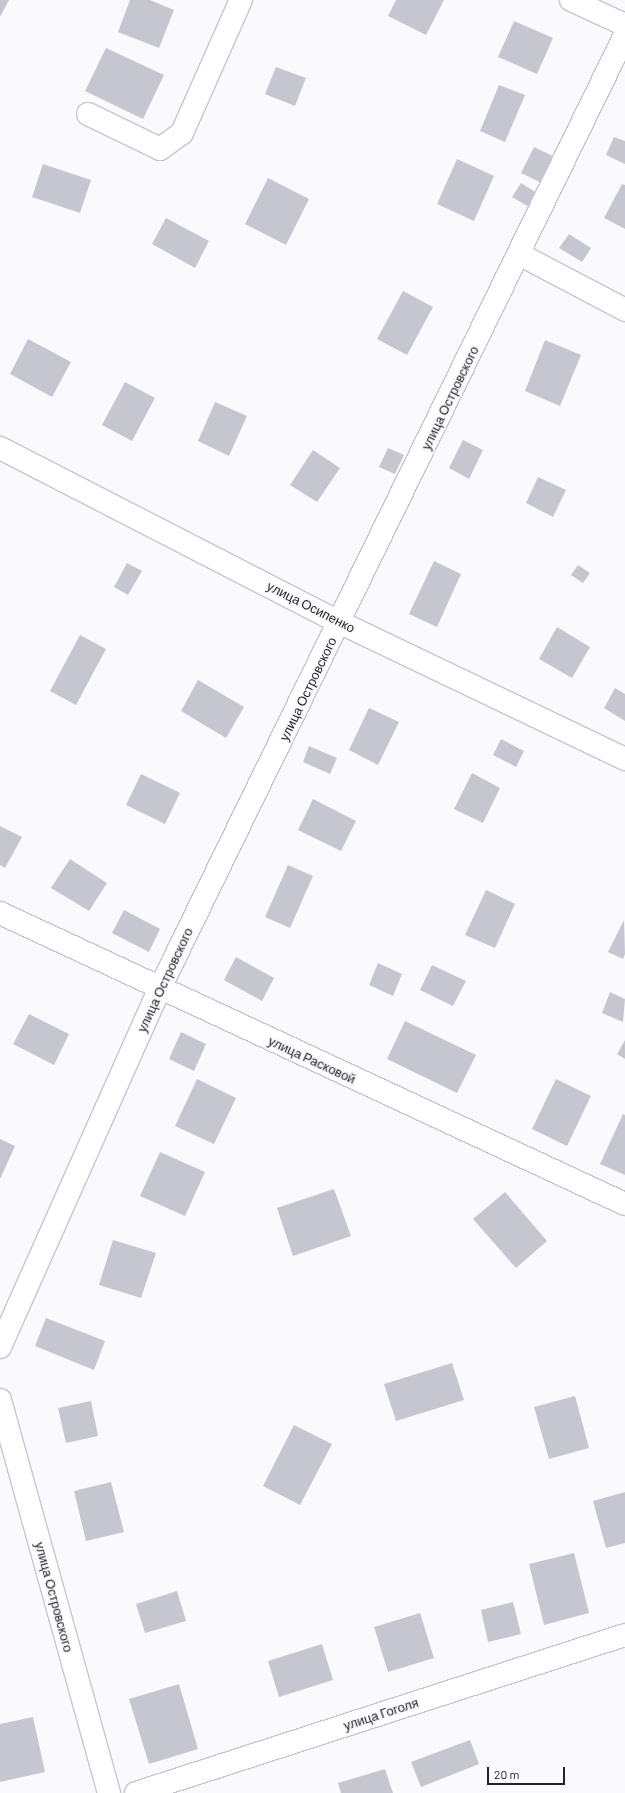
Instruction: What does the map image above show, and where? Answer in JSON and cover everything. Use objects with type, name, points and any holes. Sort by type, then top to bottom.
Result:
[{"type":"street","points":[[88,114],[160,148],[182,133],[242,0]]},
{"type":"street","points":[[571,0],[625,25]]},
{"type":"street","name":"улица Островского","points":[[0,1347],[159,990],[341,623],[625,35]]},
{"type":"street","points":[[519,254],[625,310]]},
{"type":"street","name":"улица Осипенко","points":[[0,448],[341,623],[625,759]]},
{"type":"street","name":"улица Расковой","points":[[0,913],[159,990],[625,1204]]},
{"type":"street","name":"улица Островского","points":[[0,1400],[109,1793]]},
{"type":"street","name":"улица Гоголя","points":[[136,1793],[625,1635]]},
{"type":"building","points":[[0,0],[9,0],[0,17]]},
{"type":"building","points":[[130,0],[150,0],[174,10],[159,48],[118,32]]},
{"type":"building","points":[[396,0],[444,0],[426,35],[388,16]]},
{"type":"building","points":[[514,21],[553,38],[537,74],[498,57]]},
{"type":"building","points":[[106,48],[164,75],[143,119],[85,91]]},
{"type":"building","points":[[276,67],[306,78],[295,106],[265,94]]},
{"type":"building","points":[[499,85],[525,95],[505,142],[480,131]]},
{"type":"building","points":[[614,137],[625,141],[625,164],[606,155]]},
{"type":"building","points":[[534,147],[557,158],[544,184],[521,173]]},
{"type":"building","points":[[457,159],[494,176],[474,221],[437,204]]},
{"type":"building","points":[[43,164],[91,180],[80,213],[32,197]]},
{"type":"building","points":[[268,178],[309,199],[286,245],[245,224]]},
{"type":"building","points":[[521,183],[537,193],[529,207],[512,197]]},
{"type":"building","points":[[622,184],[625,185],[625,229],[604,218]]},
{"type":"building","points":[[166,218],[209,241],[195,268],[152,244]]},
{"type":"building","points":[[569,234],[591,248],[582,262],[559,248]]},
{"type":"building","points":[[403,291],[433,307],[407,355],[377,339]]},
{"type":"building","points":[[28,339],[71,362],[52,397],[10,374]]},
{"type":"building","points":[[545,340],[581,355],[560,406],[525,391]]},
{"type":"building","points":[[125,382],[155,398],[132,441],[102,425]]},
{"type":"building","points":[[215,402],[247,416],[229,456],[198,441]]},
{"type":"building","points":[[463,440],[483,450],[469,479],[449,468]]},
{"type":"building","points":[[388,448],[404,455],[395,474],[379,467]]},
{"type":"building","points":[[313,450],[340,468],[317,502],[290,485]]},
{"type":"building","points":[[538,477],[566,490],[553,517],[526,503]]},
{"type":"building","points":[[434,561],[461,574],[437,627],[409,614]]},
{"type":"building","points":[[127,563],[142,571],[128,595],[114,587]]},
{"type":"building","points":[[578,565],[590,573],[583,583],[571,575]]},
{"type":"building","points":[[557,627],[590,647],[572,678],[539,659]]},
{"type":"building","points":[[80,635],[106,649],[76,705],[50,691]]},
{"type":"building","points":[[198,680],[244,707],[226,738],[181,711]]},
{"type":"building","points":[[615,688],[625,694],[625,721],[604,708]]},
{"type":"building","points":[[369,708],[399,722],[378,765],[349,750]]},
{"type":"building","points":[[501,739],[524,751],[516,767],[493,755]]},
{"type":"building","points":[[309,746],[337,758],[330,774],[303,762]]},
{"type":"building","points":[[472,773],[500,788],[483,823],[454,809]]},
{"type":"building","points":[[141,774],[180,793],[165,824],[126,805]]},
{"type":"building","points":[[313,799],[356,821],[341,851],[298,830]]},
{"type":"building","points":[[0,826],[22,837],[5,868],[0,865]]},
{"type":"building","points":[[70,859],[107,883],[89,911],[51,888]]},
{"type":"building","points":[[288,865],[313,876],[290,928],[265,917]]},
{"type":"building","points":[[486,890],[515,904],[495,948],[465,935]]},
{"type":"building","points":[[124,910],[160,929],[149,952],[112,933]]},
{"type":"building","points":[[624,920],[625,954],[623,959],[608,952]]},
{"type":"building","points":[[236,957],[274,978],[262,1001],[224,980]]},
{"type":"building","points":[[378,963],[402,974],[393,996],[369,985]]},
{"type":"building","points":[[432,965],[466,981],[453,1006],[420,990]]},
{"type":"building","points":[[610,992],[625,999],[623,1022],[602,1013]]},
{"type":"building","points":[[29,1014],[69,1034],[54,1065],[13,1044]]},
{"type":"building","points":[[405,1021],[476,1055],[457,1093],[387,1059]]},
{"type":"building","points":[[181,1032],[206,1044],[194,1071],[169,1059]]},
{"type":"building","points":[[625,1040],[625,1059],[617,1054]]},
{"type":"building","points":[[197,1079],[236,1098],[214,1144],[175,1126]]},
{"type":"building","points":[[556,1079],[591,1096],[567,1146],[532,1129]]},
{"type":"building","points":[[623,1114],[625,1115],[625,1175],[600,1164]]},
{"type":"building","points":[[0,1139],[15,1146],[0,1179]]},
{"type":"building","points":[[160,1152],[205,1172],[185,1216],[140,1196]]},
{"type":"building","points":[[334,1189],[351,1236],[293,1256],[277,1208]]},
{"type":"building","points":[[505,1192],[547,1241],[516,1268],[473,1219]]},
{"type":"building","points":[[113,1240],[156,1253],[141,1298],[99,1285]]},
{"type":"building","points":[[46,1318],[105,1341],[94,1370],[35,1346]]},
{"type":"building","points":[[452,1363],[464,1400],[396,1421],[384,1384]]},
{"type":"building","points":[[575,1396],[589,1448],[549,1459],[534,1407]]},
{"type":"building","points":[[91,1401],[98,1436],[66,1443],[58,1408]]},
{"type":"building","points":[[294,1425],[332,1444],[300,1505],[263,1486]]},
{"type":"building","points":[[111,1482],[124,1532],[86,1541],[74,1491]]},
{"type":"building","points":[[625,1492],[625,1543],[606,1548],[593,1501]]},
{"type":"building","points":[[574,1553],[589,1613],[544,1625],[529,1564]]},
{"type":"building","points":[[177,1591],[186,1621],[145,1633],[136,1604]]},
{"type":"building","points":[[513,1602],[521,1634],[488,1642],[481,1610]]},
{"type":"building","points":[[420,1613],[434,1658],[388,1672],[374,1627]]},
{"type":"building","points":[[322,1644],[333,1680],[279,1697],[268,1661]]},
{"type":"building","points":[[179,1684],[198,1749],[149,1764],[129,1699]]},
{"type":"building","points":[[33,1717],[45,1772],[0,1782],[0,1724]]},
{"type":"building","points":[[470,1740],[479,1764],[421,1787],[411,1762]]},
{"type":"building","points":[[385,1769],[393,1793],[341,1793],[338,1783]]}]
